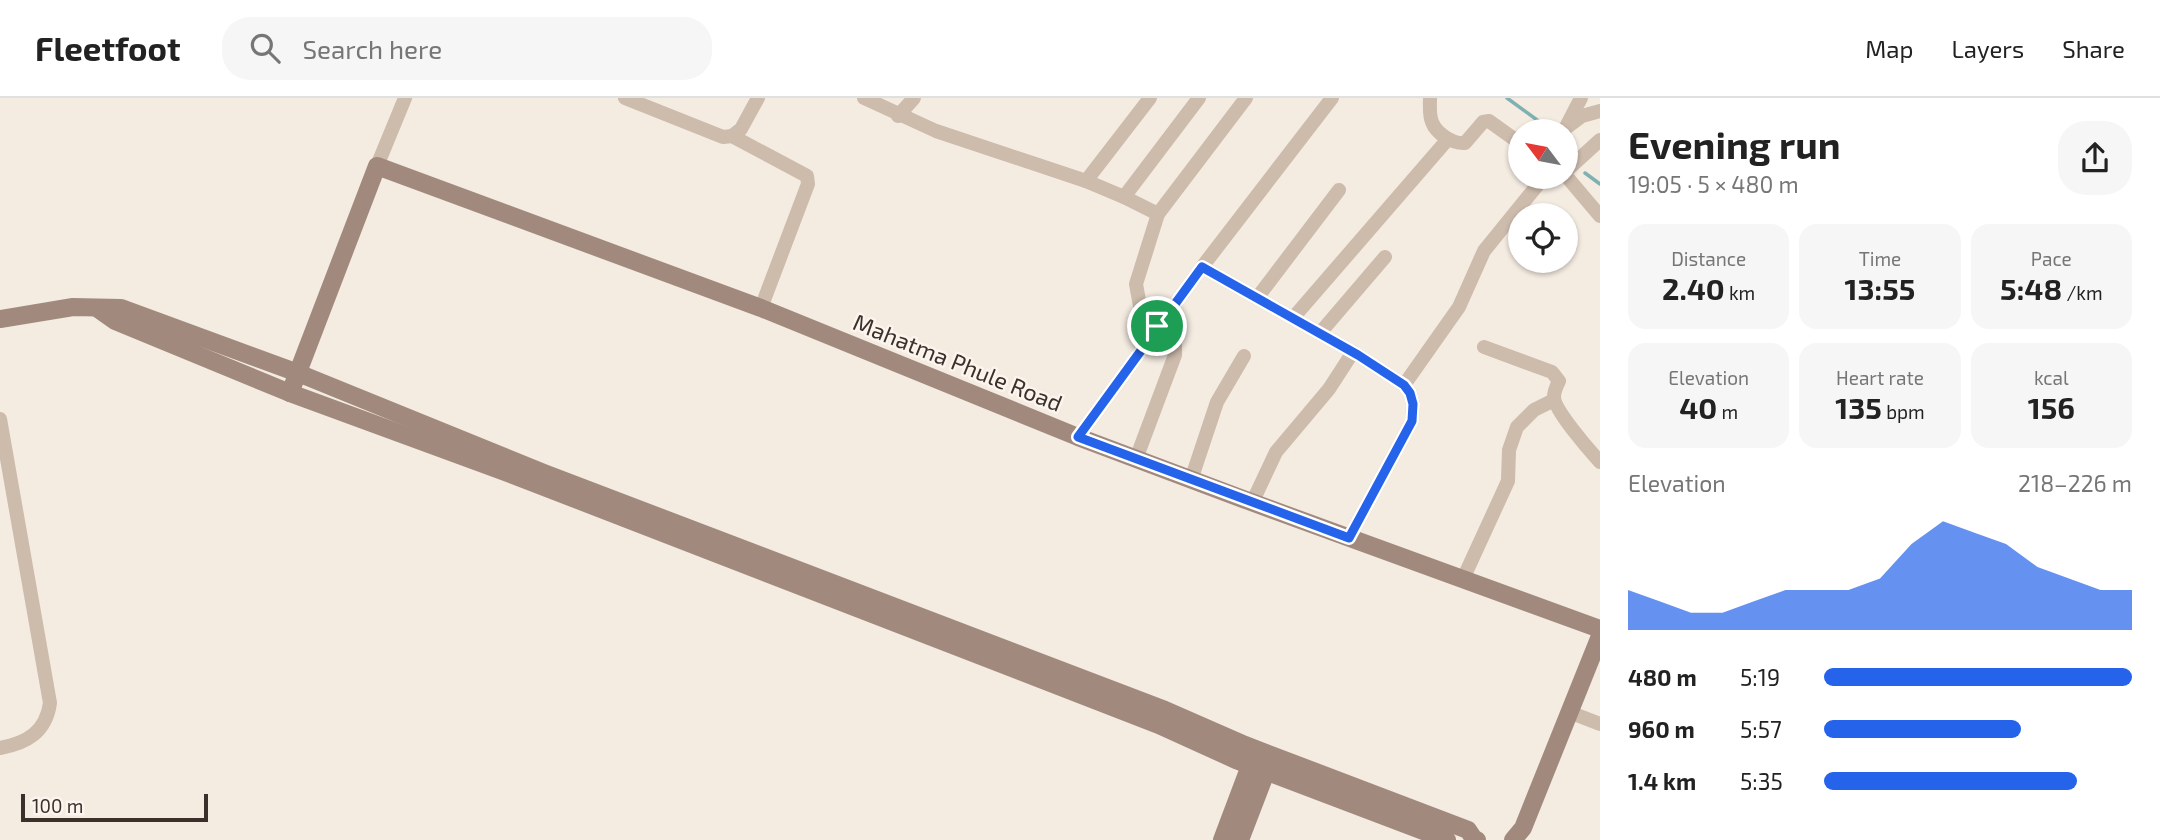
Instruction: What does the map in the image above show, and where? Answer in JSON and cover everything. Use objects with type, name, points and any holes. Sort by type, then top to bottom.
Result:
[{"type":"street","points":[[290,393],[405,98]]},
{"type":"street","points":[[625,98],[723,137],[732,136],[741,129],[758,98]]},
{"type":"street","points":[[864,98],[898,116],[936,131],[1086,181],[1158,214]]},
{"type":"street","points":[[898,116],[914,98]]},
{"type":"street","points":[[1086,181],[1150,98]]},
{"type":"street","points":[[1124,197],[1199,98]]},
{"type":"street","points":[[1136,459],[1175,355],[1175,346],[1140,306],[1136,284],[1158,214],[1246,98]]},
{"type":"street","points":[[1078,437],[1157,326],[1332,98]]},
{"type":"street","points":[[1430,98],[1431,119],[1436,129],[1458,144],[1465,143],[1483,122],[1489,121],[1508,135]]},
{"type":"street","points":[[1569,119],[1581,98]]},
{"type":"street","points":[[1578,119],[1600,111]]},
{"type":"street","points":[[732,136],[807,176],[808,184],[761,308]]},
{"type":"street","points":[[1293,318],[1448,139]]},
{"type":"street","points":[[1600,140],[1566,171],[1567,177],[1600,216]]},
{"type":"street","name":"Mahatma Phule Road","points":[[377,166],[761,308],[1191,480],[1600,629]]},
{"type":"street","points":[[1404,385],[1459,307],[1484,251],[1534,189]]},
{"type":"street","points":[[1257,298],[1339,190]]},
{"type":"street","points":[[1320,333],[1385,257]]},
{"type":"street","points":[[1202,267],[1353,352],[1404,385],[1410,393],[1413,404],[1412,421],[1349,538]]},
{"type":"street","points":[[0,319],[73,307],[121,308],[298,373],[951,636],[1159,724],[1468,830],[1474,840]]},
{"type":"street","points":[[98,309],[115,321],[290,393],[951,636]]},
{"type":"street","points":[[1463,579],[1508,481],[1509,450],[1517,427],[1534,410],[1554,400],[1559,381],[1552,372],[1484,347]]},
{"type":"street","points":[[1252,503],[1276,452],[1329,389],[1353,352]]},
{"type":"street","points":[[1191,480],[1217,402],[1244,356]]},
{"type":"street","points":[[1554,400],[1584,444],[1600,462]]},
{"type":"street","points":[[0,419],[50,703],[48,716],[34,735],[24,742],[0,748]]},
{"type":"street","points":[[1513,840],[1523,828],[1600,636]]},
{"type":"street","points":[[1569,712],[1600,724]]},
{"type":"street","points":[[1222,840],[1261,760]]},
{"type":"street","points":[[1240,840],[1261,760]]},
{"type":"street","points":[[1261,760],[1447,840]]},
{"type":"waterway","points":[[1507,98],[1536,119]]},
{"type":"waterway","points":[[1585,173],[1600,184]]},
{"type":"route","points":[[1202,267],[1358,355],[1404,385],[1413,404],[1412,421],[1349,538],[1078,437],[1157,326],[1202,267]]}]
